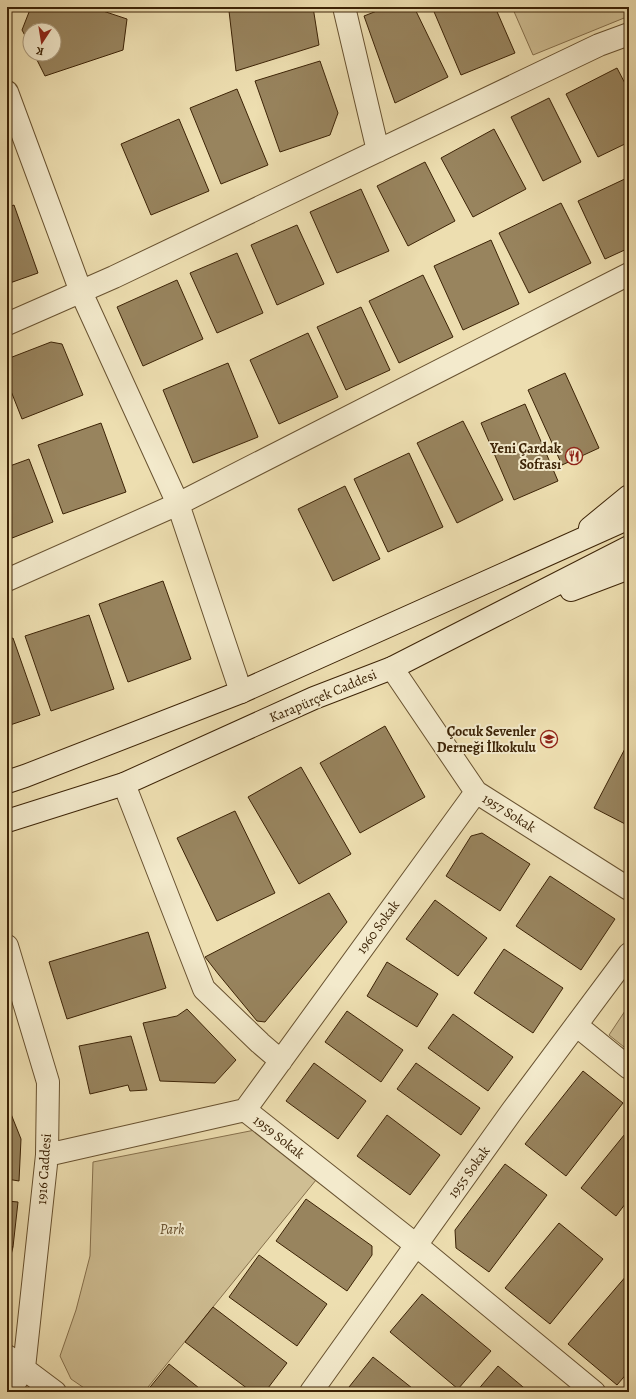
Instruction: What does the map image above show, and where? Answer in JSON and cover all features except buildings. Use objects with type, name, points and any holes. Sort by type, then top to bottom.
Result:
[{"type":"street","points":[[344,7],[378,151]]},
{"type":"street","points":[[7,324],[81,292],[599,45],[629,34]]},
{"type":"street","points":[[7,92],[81,292],[178,504],[241,692]]},
{"type":"street","points":[[7,580],[178,504],[629,274]]},
{"type":"street","points":[[569,545],[629,496]]},
{"type":"street","points":[[7,782],[241,692],[629,518]]},
{"type":"street","name":"Karapürçek Caddesi","points":[[7,821],[124,784],[314,698],[392,668],[629,547]]},
{"type":"street","points":[[486,620],[629,568]]},
{"type":"street","name":"1957 Sokak","points":[[392,668],[476,792],[629,890]]},
{"type":"street","points":[[124,784],[204,989],[281,1062]]},
{"type":"street","name":"1960 Sokak","points":[[245,1110],[476,792]]},
{"type":"street","name":"1916 Caddesi","points":[[7,946],[13,986],[48,1082],[48,1155],[9,1392]]},
{"type":"street","name":"1955 Sokak","points":[[311,1392],[416,1245],[629,954]]},
{"type":"street","points":[[576,1025],[629,1068]]},
{"type":"street","name":"1959 Sokak","points":[[48,1155],[245,1110],[416,1245],[594,1392]]},
{"type":"street","points":[[15,1362],[55,1392]]},
{"type":"green space","points":[[512,7],[629,7],[629,16],[533,55]]},
{"type":"green space","points":[[629,1005],[629,1051],[609,1035]]},
{"type":"green space","name":"Park","points":[[255,1130],[316,1180],[144,1392],[90,1392],[71,1379],[60,1356],[76,1310],[90,1256],[93,1162]]},
{"type":"place","name":"Yeni Çardak Sofrası","points":[[574,456]]},
{"type":"place","name":"Çocuk Sevenler Derneği İlkokulu","points":[[549,739]]}]
